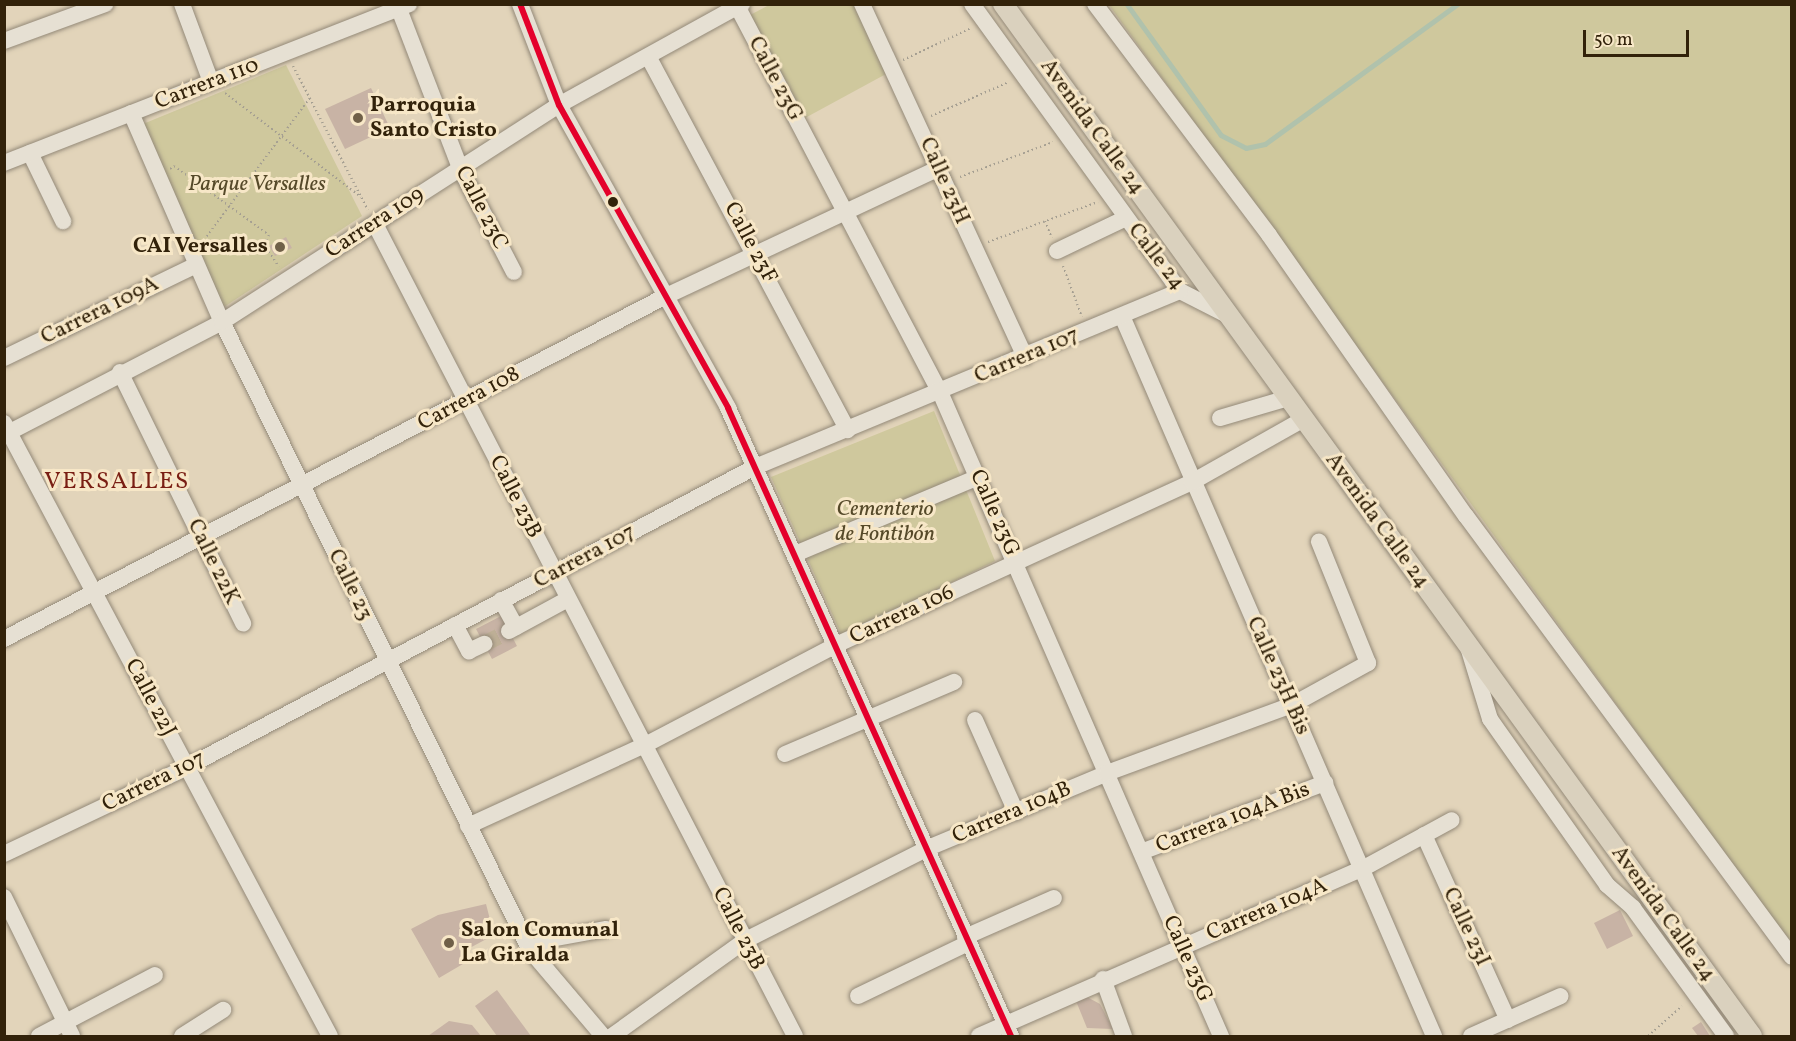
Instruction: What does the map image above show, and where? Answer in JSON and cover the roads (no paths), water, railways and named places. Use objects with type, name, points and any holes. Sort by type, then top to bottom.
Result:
[{"type":"main road","name":"Avenida Calle 24","points":[[1003,4],[1752,1036]]},
{"type":"street","points":[[4,41],[105,4]]},
{"type":"street","points":[[182,4],[211,82]]},
{"type":"street","points":[[520,4],[559,105],[666,296],[755,467],[928,848],[966,940],[1008,1031]]},
{"type":"street","name":"Calle 23H","points":[[862,4],[1025,357]]},
{"type":"street","name":"Calle 24","points":[[972,4],[1180,291],[1229,316]]},
{"type":"street","points":[[1095,4],[1269,235],[1466,516],[1791,957]]},
{"type":"street","name":"Carrera 109","points":[[6,430],[222,322],[559,105],[649,58],[738,5]]},
{"type":"street","name":"Calle 23G","points":[[738,5],[940,393],[1221,1036]]},
{"type":"street","name":"Carrera 110","points":[[4,163],[404,7]]},
{"type":"street","name":"Calle 23C","points":[[404,7],[460,168],[514,272]]},
{"type":"street","name":"Calle 23F","points":[[649,58],[756,252],[848,430]]},
{"type":"street","name":"Calle 23","points":[[131,113],[222,322],[530,950],[603,1036]]},
{"type":"street","points":[[30,153],[63,221]]},
{"type":"street","name":"Carrera 108","points":[[4,639],[666,296],[845,210],[942,175]]},
{"type":"street","points":[[1137,233],[1141,194]]},
{"type":"street","points":[[1057,251],[1126,218]]},
{"type":"street","name":"Calle 23B","points":[[375,224],[566,600],[645,745],[744,941],[795,1036]]},
{"type":"street","name":"Carrera 109A","points":[[4,358],[193,258]]},
{"type":"street","name":"Carrera 107","points":[[4,854],[187,767],[755,467],[940,393],[1180,291]]},
{"type":"street","name":"Calle 23H Bis","points":[[1122,316],[1434,1036]]},
{"type":"street","name":"Calle 22K","points":[[120,372],[243,623]]},
{"type":"street","points":[[1220,418],[1288,398]]},
{"type":"street","name":"Carrera 106","points":[[468,826],[645,745],[836,645],[1192,482],[1304,419]]},
{"type":"street","name":"Calle 22J","points":[[6,430],[187,767],[326,1035]]},
{"type":"street","points":[[795,554],[978,477]]},
{"type":"street","name":"Carrera 104B","points":[[612,1036],[744,941],[928,848],[1107,773],[1292,705],[1368,663],[1319,542]]},
{"type":"street","points":[[501,600],[512,629],[566,600]]},
{"type":"street","points":[[455,625],[469,651],[484,644]]},
{"type":"street","points":[[1468,647],[1490,719],[1607,885],[1633,908],[1726,1036]]},
{"type":"street","points":[[785,754],[954,682]]},
{"type":"street","points":[[975,720],[1016,812]]},
{"type":"street","name":"Carrera 104A Bis","points":[[1141,852],[1325,783]]},
{"type":"street","name":"Carrera 104A","points":[[979,1036],[1008,1031],[1103,979],[1362,868],[1452,820]]},
{"type":"street","name":"Calle 23I","points":[[1424,835],[1508,1020]]},
{"type":"street","points":[[1633,908],[1650,896]]},
{"type":"street","points":[[4,897],[68,1030]]},
{"type":"street","points":[[858,996],[1054,898]]},
{"type":"street","points":[[530,950],[551,939],[606,928]]},
{"type":"street","points":[[39,1036],[68,1030],[155,975]]},
{"type":"street","points":[[1103,979],[1124,1036]]},
{"type":"street","points":[[1471,1036],[1561,996]]},
{"type":"street","points":[[182,1036],[223,1010]]},
{"type":"waterway","points":[[1127,4],[1221,135],[1246,148],[1265,144],[1458,4]]},
{"type":"tunnel","points":[[484,644],[509,631]]},
{"type":"place","name":"Parroquia Santo Cristo","points":[[358,118]]},
{"type":"place","name":"CAI Versalles","points":[[280,247]]},
{"type":"place","name":"Salon Comunal La Giralda","points":[[449,943]]},
{"type":"district","name":"VERSALLES","points":[[117,483]]},
{"type":"park label","name":"Parque Versalles","points":[[257,185]]},
{"type":"park label","name":"Cementerio de Fontibón","points":[[885,522]]}]
